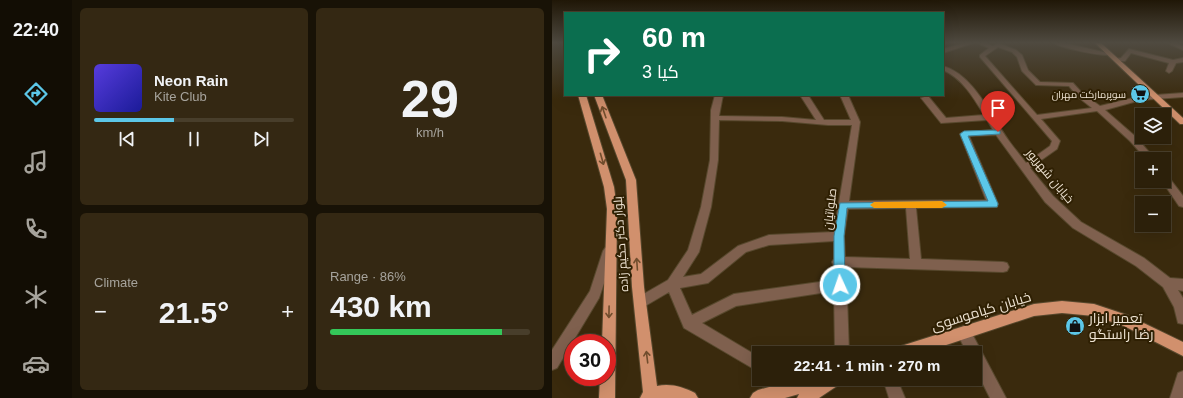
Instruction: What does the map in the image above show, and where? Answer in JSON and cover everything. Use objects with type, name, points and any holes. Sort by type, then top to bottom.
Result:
[{"type":"main road","points":[[1118,62],[1183,122]]},
{"type":"main road","name":"بلوار دکتر حکیم زاده","points":[[582,96],[609,187],[612,209],[608,398]]},
{"type":"main road","name":"بلوار دکتر حکیم زاده","points":[[598,96],[611,133],[631,180],[649,397]]},
{"type":"main road","points":[[595,138],[611,133]]},
{"type":"main road","name":"خیابان کیاموسوی","points":[[923,346],[1034,310],[1062,306],[1094,310],[1128,321],[1183,349]]},
{"type":"main road","points":[[800,393],[812,386]]},
{"type":"main road","points":[[758,398],[800,393],[817,386]]},
{"type":"main road","points":[[649,397],[667,392],[682,393],[690,398]]},
{"type":"street","points":[[987,62],[1056,141],[1054,147],[1026,167]]},
{"type":"street","points":[[1022,62],[1025,71],[1038,84],[1071,84],[1076,93],[1099,109],[1146,152]]},
{"type":"street","points":[[1169,71],[1174,62]]},
{"type":"street","name":"خیابان شهریور","points":[[944,68],[953,72],[965,83],[998,132],[1049,199],[1077,225],[1140,262],[1167,283],[1180,305],[1183,318]]},
{"type":"street","points":[[1036,117],[1099,109],[1126,101],[1155,96],[1183,95]]},
{"type":"street","points":[[672,284],[693,252],[706,207],[714,160],[715,110],[719,96]]},
{"type":"street","points":[[805,96],[821,122]]},
{"type":"street","points":[[715,118],[856,122],[844,96]]},
{"type":"street","points":[[925,98],[944,121],[989,117]]},
{"type":"street","name":"صلواتیان","points":[[842,346],[838,262],[839,236],[856,122]]},
{"type":"street","points":[[843,205],[994,204],[964,134],[998,132]]},
{"type":"street","points":[[1171,187],[1183,203]]},
{"type":"street","points":[[911,205],[916,264]]},
{"type":"street","points":[[640,303],[672,284],[704,279],[742,249],[769,240],[839,236]]},
{"type":"street","points":[[552,363],[595,294],[611,245]]},
{"type":"street","points":[[838,262],[1003,267]]},
{"type":"street","points":[[1167,283],[1183,285]]},
{"type":"street","points":[[672,284],[689,322],[752,361]]},
{"type":"street","points":[[689,322],[734,300],[840,285]]},
{"type":"street","points":[[964,333],[971,346]]},
{"type":"street","points":[[982,367],[998,398]]},
{"type":"street","points":[[1178,398],[1183,378]]},
{"type":"street","points":[[790,386],[800,393]]},
{"type":"street","points":[[893,386],[897,398]]},
{"type":"slow traffic","points":[[874,205],[942,205]]},
{"type":"place","name":"سوپرمارکت مهران","points":[[1140,94]]},
{"type":"place","name":"تعمیر ابزار رضا راستگو","points":[[1075,326]]},
{"type":"route","points":[[840,285],[838,262],[839,236],[843,205],[994,204],[964,134],[998,132]]}]
